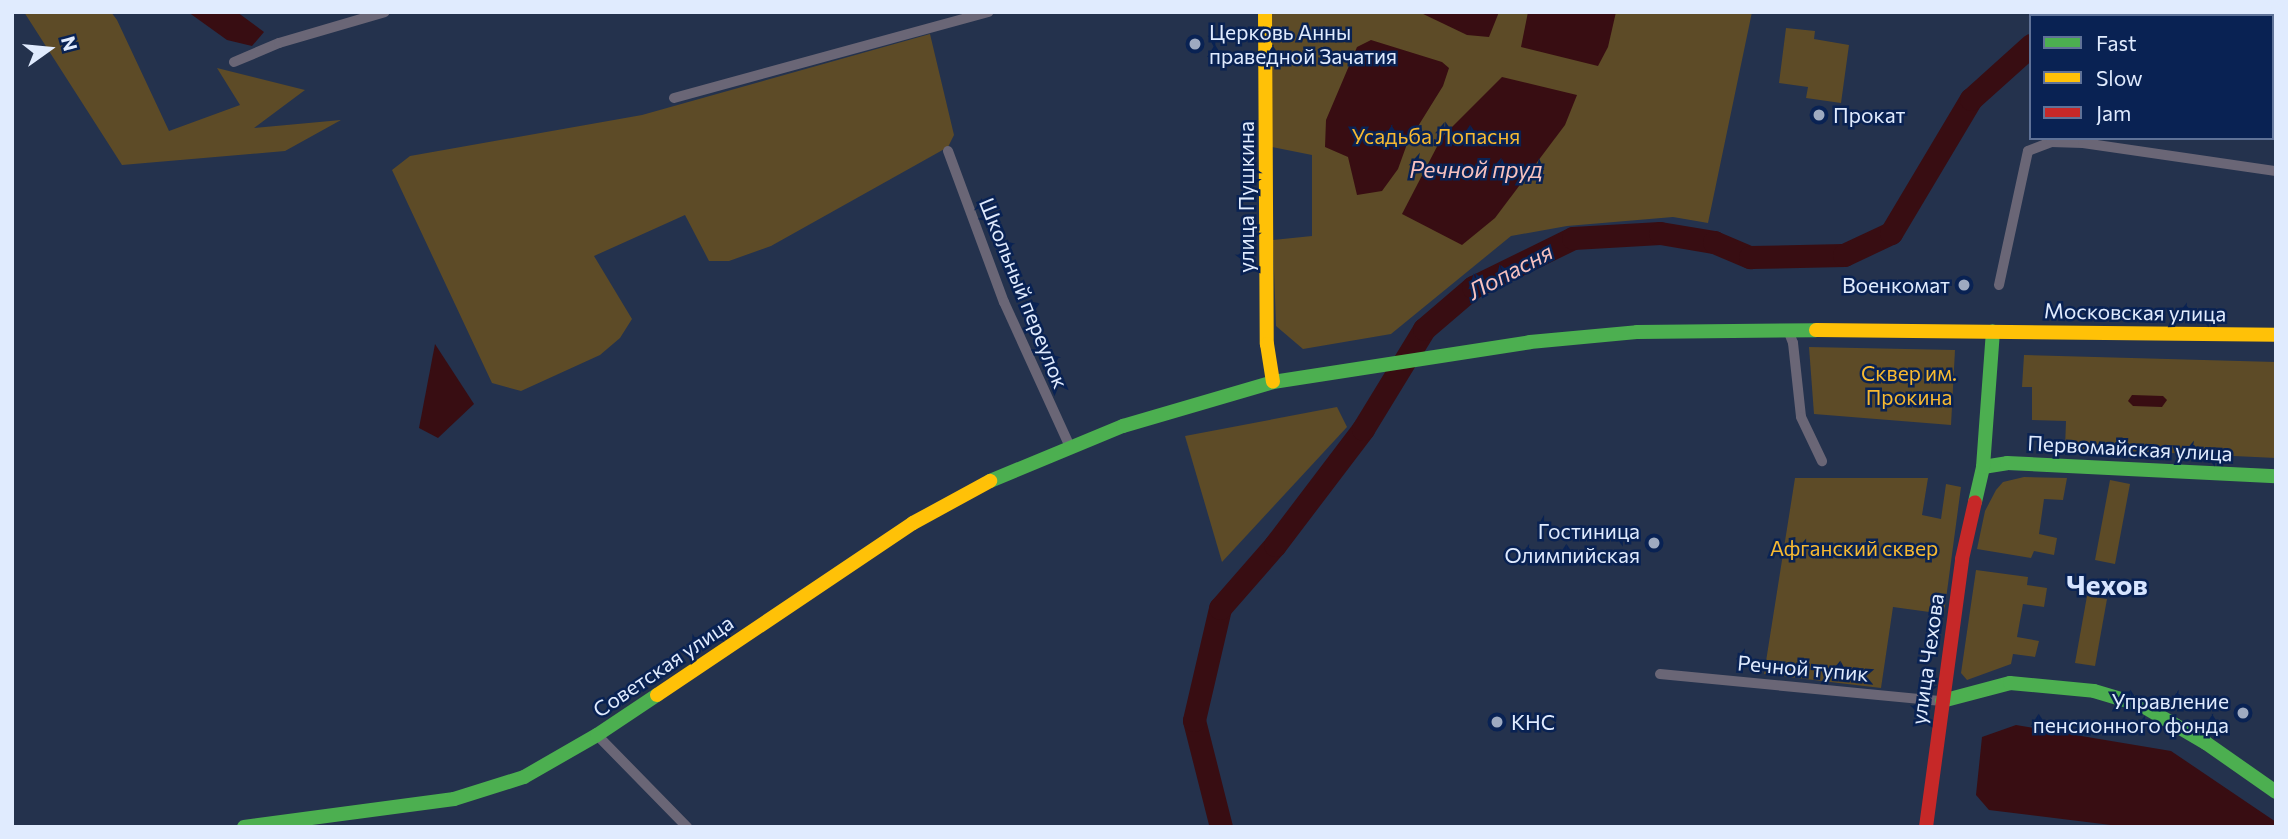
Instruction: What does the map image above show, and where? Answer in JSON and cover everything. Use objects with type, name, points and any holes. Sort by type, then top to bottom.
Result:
[{"type":"main road","name":"улица Пушкина","points":[[1265,12],[1267,344],[1273,382]]},
{"type":"main road","name":"Московская улица","points":[[1530,342],[1637,332],[1788,330],[2276,335]]},
{"type":"main road","name":"улица Чехова","points":[[1926,827],[1962,559],[1983,467],[1993,331]]},
{"type":"main road","name":"Советская улица","points":[[244,827],[454,799],[524,777],[597,735],[914,523],[981,485],[1123,426],[1273,382],[1530,342]]},
{"type":"main road","name":"Первомайская улица","points":[[1983,467],[2007,463],[2276,476]]},
{"type":"main road","points":[[1942,701],[2010,683],[2094,691],[2141,705],[2206,743],[2276,792]]},
{"type":"street","points":[[234,62],[279,43],[385,12]]},
{"type":"street","points":[[674,98],[988,12]]},
{"type":"street","points":[[1999,285],[2028,151],[2051,142],[2083,143],[2276,171]]},
{"type":"street","name":"Школьный переулок","points":[[948,151],[1004,302],[1070,447]]},
{"type":"street","points":[[1788,330],[1793,343],[1801,417],[1822,461]]},
{"type":"street","name":"Речной тупик","points":[[1660,674],[1942,701]]},
{"type":"street","points":[[597,735],[687,827]]},
{"type":"green space","points":[[24,12],[111,12],[169,131],[240,105],[217,68],[305,90],[254,128],[341,120],[285,151],[122,165]]},
{"type":"green space","name":"Усадьба Лопасня","points":[[1269,12],[1752,12],[1708,223],[1673,217],[1567,226],[1511,236],[1391,334],[1303,349],[1276,326],[1273,240],[1312,236],[1312,155],[1272,147]]},
{"type":"green space","points":[[1786,28],[1815,31],[1814,39],[1849,45],[1841,103],[1806,98],[1808,87],[1779,83]]},
{"type":"green space","points":[[930,34],[954,135],[948,147],[771,246],[729,261],[709,261],[685,215],[594,256],[632,319],[620,338],[600,355],[521,391],[492,383],[392,170],[410,156],[642,115]]},
{"type":"green space","name":"Сквер им. Прокина","points":[[1809,347],[1955,350],[1951,425],[1814,414]]},
{"type":"green space","points":[[2024,355],[2276,362],[2276,458],[2065,448],[2066,421],[2032,420],[2032,387],[2022,387]]},
{"type":"green space","points":[[1337,407],[1347,427],[1222,562],[1185,436]]},
{"type":"green space","points":[[2024,477],[2067,478],[2063,500],[2044,499],[2039,534],[2057,538],[2054,555],[2034,551],[2031,558],[1977,549],[1985,511],[1996,490],[2003,482]]},
{"type":"green space","name":"Афганский сквер","points":[[1795,478],[1928,478],[1922,515],[1941,519],[1946,484],[1961,487],[1944,614],[1893,607],[1881,688],[1764,674]]},
{"type":"green space","points":[[2110,480],[2130,484],[2115,564],[2095,560]]},
{"type":"green space","points":[[1976,570],[2028,577],[2027,585],[2047,588],[2044,607],[2023,604],[2017,637],[2039,641],[2035,657],[2013,654],[2011,664],[1967,680],[1961,673]]},
{"type":"green space","points":[[2087,596],[2107,599],[2095,666],[2075,663]]},
{"type":"water","points":[[188,12],[237,12],[264,32],[252,46],[227,40]]},
{"type":"water","points":[[1419,12],[1499,12],[1489,37],[1467,35]]},
{"type":"water","points":[[1528,12],[1616,12],[1608,47],[1598,66],[1521,47]]},
{"type":"water","points":[[1371,40],[1442,62],[1449,68],[1443,86],[1407,144],[1398,169],[1382,191],[1357,195],[1348,157],[1325,147],[1326,120],[1357,47]]},
{"type":"water","name":"Речной пруд","points":[[1502,77],[1577,95],[1565,125],[1495,218],[1462,245],[1402,214],[1442,137]]},
{"type":"water","points":[[435,344],[474,404],[438,438],[419,428]]},
{"type":"water","points":[[2132,395],[2163,396],[2167,400],[2162,407],[2133,406],[2128,401]]},
{"type":"water","points":[[2016,725],[2171,751],[2276,822],[2276,827],[2127,827],[1989,810],[1976,795],[1982,737]]},
{"type":"waterway","name":"Лопасня","points":[[1221,827],[1194,720],[1220,608],[1275,545],[1363,429],[1424,329],[1473,287],[1573,238],[1660,233],[1714,242],[1750,257],[1844,255],[1891,233],[1971,99],[2029,47]]},
{"type":"traffic: fast","points":[[990,481],[1123,426],[1273,382],[1530,342],[1637,332],[1816,330]]},
{"type":"traffic: fast","points":[[1975,502],[1983,467],[1993,331]]},
{"type":"traffic: fast","points":[[1983,467],[2007,463],[2276,476]]},
{"type":"traffic: fast","points":[[1942,701],[2010,683],[2094,691],[2141,705],[2206,743],[2276,792]]},
{"type":"traffic: fast","points":[[244,827],[454,799],[524,777],[597,735],[657,695]]},
{"type":"traffic: slow","points":[[1265,12],[1267,344],[1273,382]]},
{"type":"traffic: slow","points":[[1816,330],[2276,335]]},
{"type":"traffic: slow","points":[[657,695],[913,523],[990,481]]},
{"type":"traffic: jam","points":[[1926,827],[1962,559],[1975,502]]},
{"type":"place","name":"Церковь Анны праведной Зачатия","points":[[1195,44]]},
{"type":"place","name":"Прокат","points":[[1819,115]]},
{"type":"place","name":"Военкомат","points":[[1964,285]]},
{"type":"place","name":"Гостиница Олимпийская","points":[[1654,543]]},
{"type":"place","name":"Управление пенсионного фонда","points":[[2243,713]]},
{"type":"place","name":"КНС","points":[[1497,722]]},
{"type":"district","name":"Чехов","points":[[2107,584]]}]
